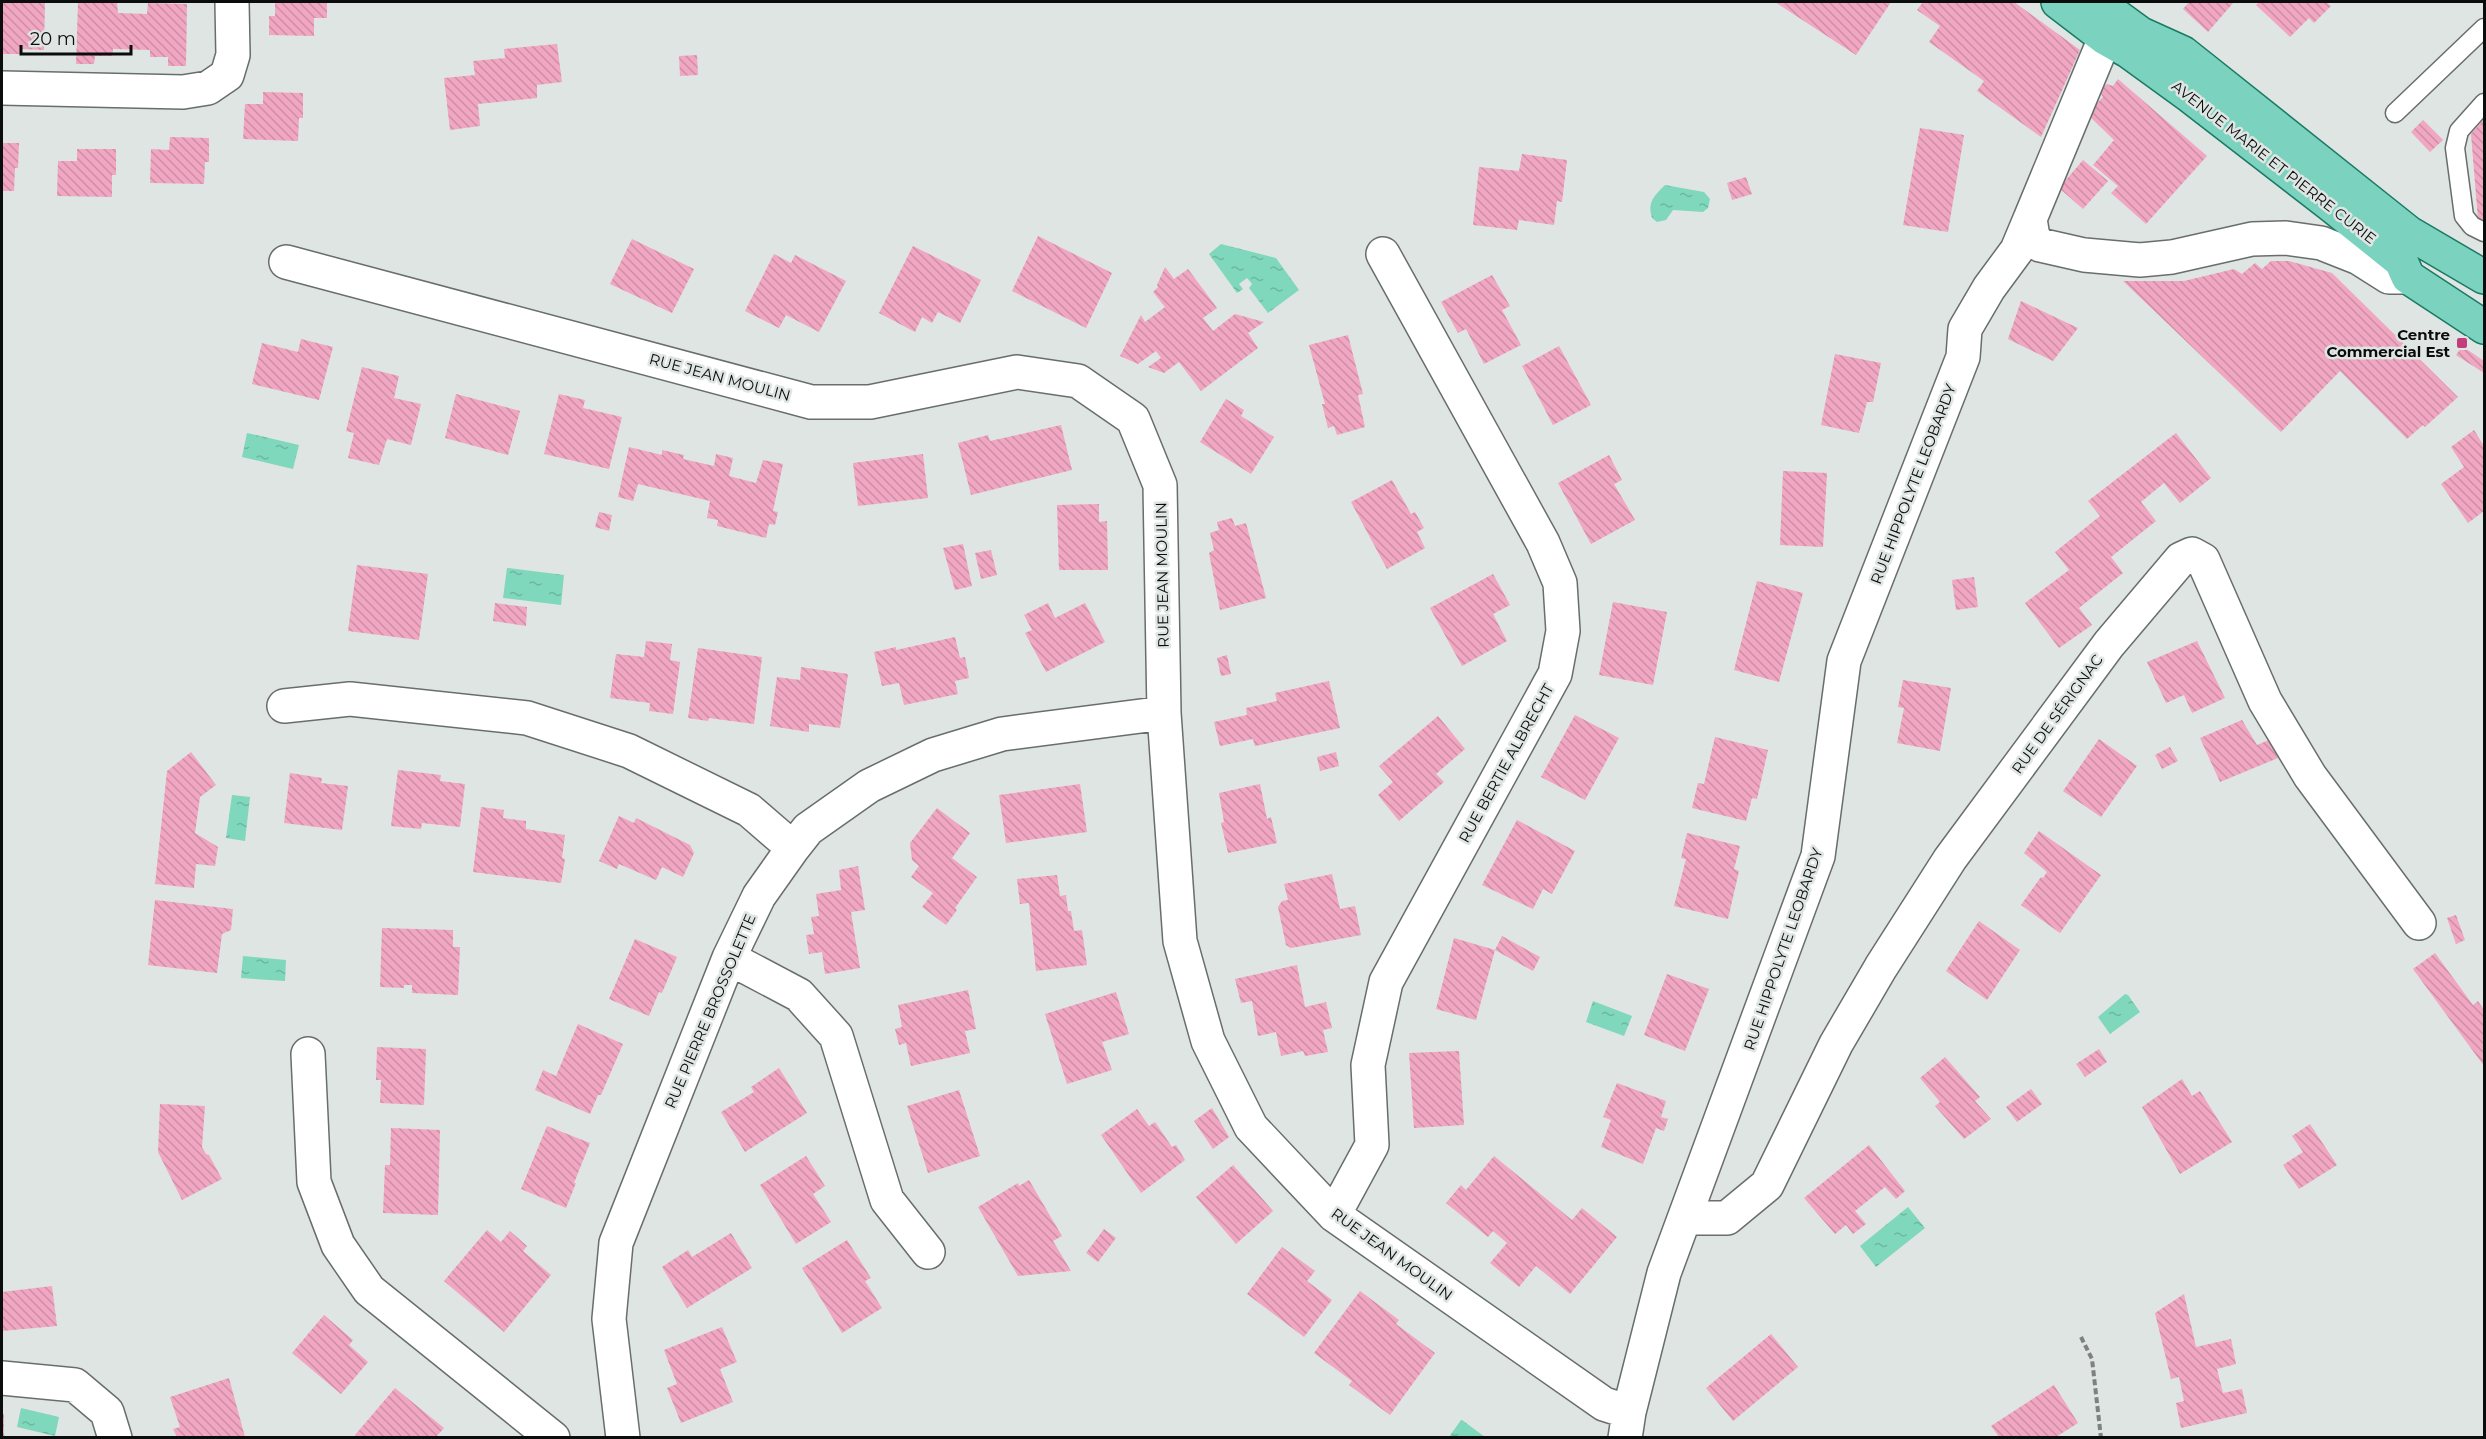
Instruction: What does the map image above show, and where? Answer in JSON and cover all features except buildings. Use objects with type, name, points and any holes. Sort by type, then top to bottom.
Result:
[{"type":"main road","name":"AVENUE MARIE ET PIERRE CURIE","points":[[2058,2],[2105,38],[2128,51],[2190,96],[2339,212],[2401,261],[2408,277],[2484,327]]},
{"type":"main road","name":"AVENUE MARIE ET PIERRE CURIE","points":[[2097,2],[2141,34],[2183,53],[2409,233],[2484,277]]},
{"type":"street","points":[[2,88],[183,92],[208,88],[227,75],[233,55],[232,2]]},
{"type":"street","name":"RUE HIPPOLYTE LEOBARDY","points":[[1627,1425],[1664,1273],[1818,856],[1844,661],[1963,357],[1965,329],[1989,288],[2018,250],[2105,38]]},
{"type":"street","name":"RUE HIPPOLYTE LEOBARDY","points":[[2030,219],[2033,237],[2040,245],[2084,255],[2140,260],[2172,257],[2252,239],[2286,238],[2321,243],[2358,258],[2389,277],[2408,277]]},
{"type":"street","name":"RUE BERTIE ALBRECHT","points":[[1334,1215],[1372,1144],[1368,1065],[1386,982],[1555,674],[1563,631],[1560,583],[1543,543],[1383,254]]},
{"type":"street","name":"RUE HIPPOLYTE LEOBARDY","points":[[1963,357],[1983,340],[2006,294],[2021,274],[2035,267],[2084,255]]},
{"type":"street","name":"RUE JEAN MOULIN","points":[[286,262],[811,402],[870,402],[1017,372],[1078,381],[1133,418],[1160,485],[1164,713],[1180,941],[1208,1041],[1251,1127],[1334,1215],[1604,1404],[1627,1425]]},
{"type":"street","name":"RUE DE SÉRIGNAC","points":[[1685,1218],[1727,1218],[1767,1185],[1836,1044],[1881,966],[1950,860],[2109,644],[2181,559],[2192,554],[2203,560],[2265,701],[2310,776],[2420,922]]},
{"type":"street","points":[[284,706],[350,699],[528,718],[630,751],[749,810],[793,848]]},
{"type":"street","name":"RUE PIERRE BROSSOLETTE","points":[[623,1437],[609,1319],[616,1243],[729,958],[759,896],[793,848],[808,829],[869,786],[933,755],[1002,734],[1164,713]]},
{"type":"street","points":[[729,958],[799,994],[836,1036],[887,1200],[928,1252]]},
{"type":"street","points":[[308,1054],[314,1182],[338,1245],[369,1290],[553,1437]]},
{"type":"street","points":[[2,1378],[75,1385],[108,1412],[115,1437]]},
{"type":"lane","points":[[2395,113],[2484,28]]},
{"type":"lane","points":[[2484,103],[2459,131],[2455,148],[2464,216],[2472,226],[2484,232]]},
{"type":"path","points":[[2080,1337],[2092,1359],[2101,1437]]},
{"type":"water","points":[[1665,185],[1704,192],[1710,199],[1708,208],[1703,212],[1673,210],[1666,220],[1657,222],[1652,218],[1651,203]]},
{"type":"water","points":[[1221,244],[1276,258],[1299,290],[1268,313],[1249,288],[1252,284],[1247,278],[1239,284],[1243,289],[1237,293],[1209,254]]},
{"type":"water","points":[[247,433],[299,445],[293,469],[242,457]]},
{"type":"water","points":[[507,568],[564,575],[561,605],[503,598]]},
{"type":"water","points":[[232,795],[250,797],[245,841],[226,838]]},
{"type":"water","points":[[243,956],[286,960],[285,981],[241,978]]},
{"type":"water","points":[[2125,994],[2140,1012],[2110,1034],[2098,1017]]},
{"type":"water","points":[[1593,1001],[1632,1016],[1624,1036],[1586,1022]]},
{"type":"water","points":[[1908,1207],[1925,1228],[1876,1267],[1860,1246]]},
{"type":"water","points":[[21,1408],[59,1417],[55,1436],[17,1427]]},
{"type":"water","points":[[1462,1420],[1485,1437],[1449,1437]]},
{"type":"place","name":"Centre Commercial Est","points":[[2462,343]]}]
